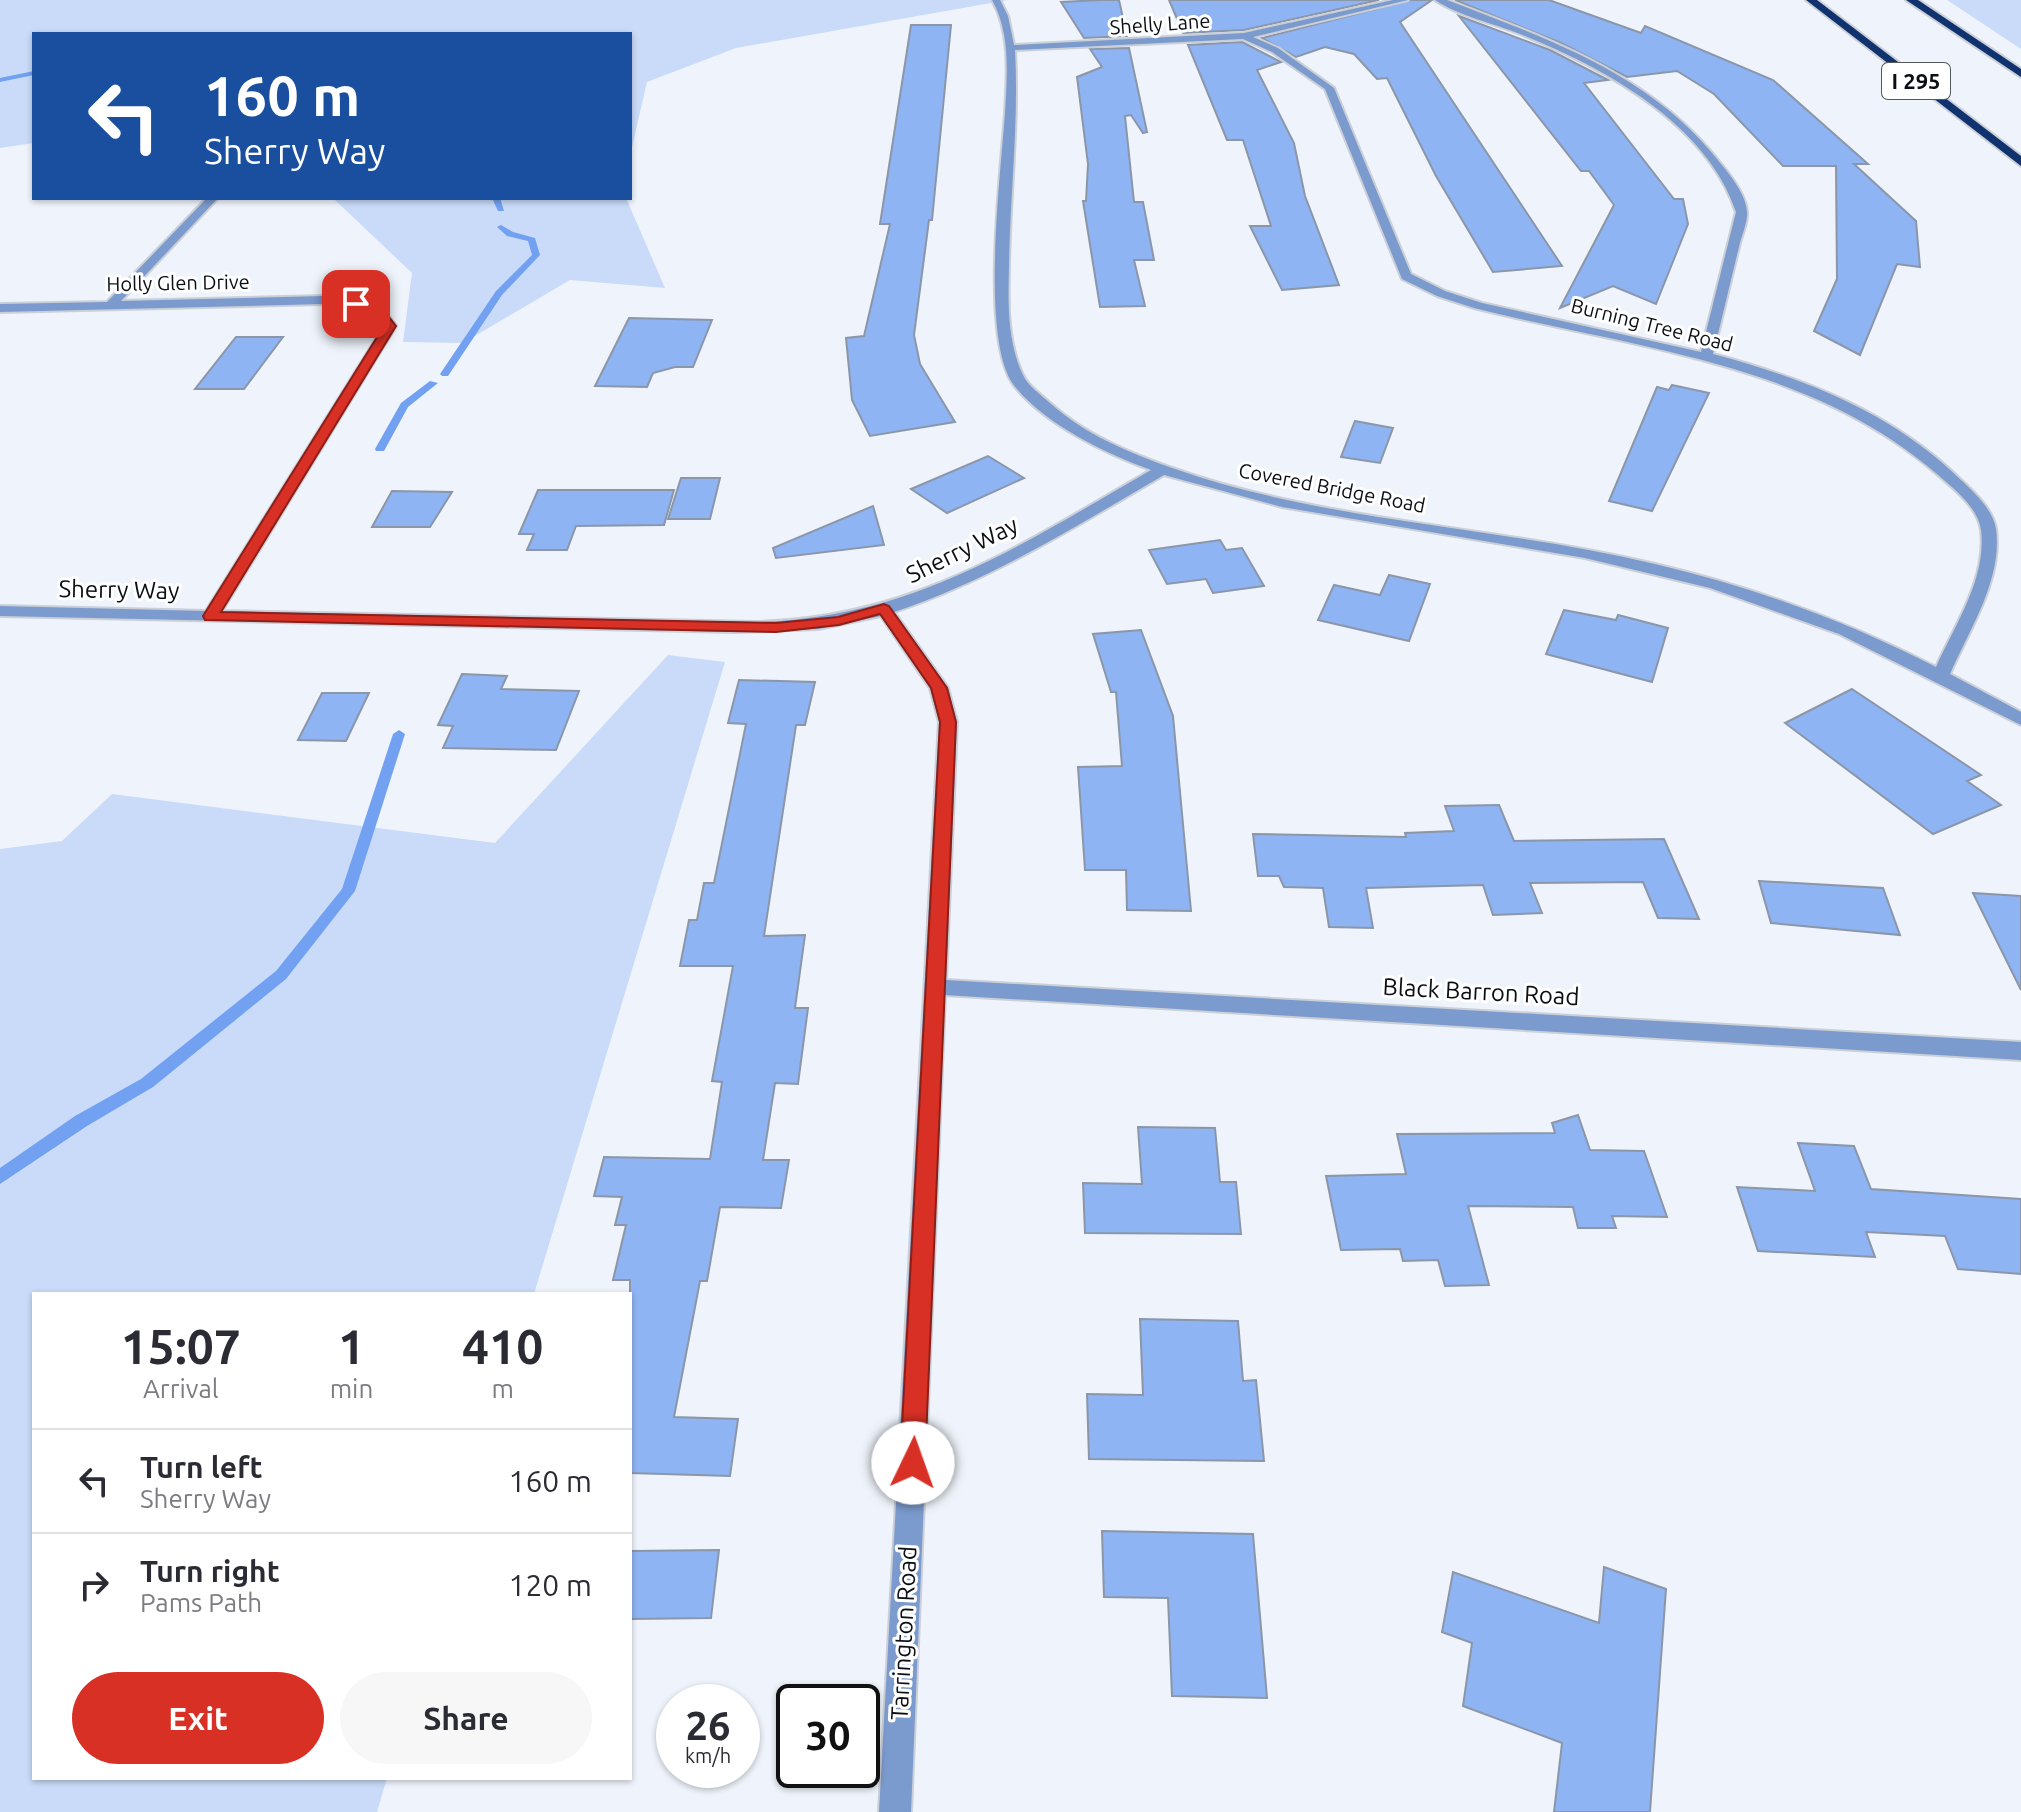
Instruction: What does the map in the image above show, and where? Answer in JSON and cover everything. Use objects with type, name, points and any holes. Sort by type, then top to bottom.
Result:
[{"type":"highway","name":"I 295","points":[[1811,0],[2021,162]]},
{"type":"highway","name":"I 295","points":[[1911,0],[2021,74]]},
{"type":"street","name":"Covered Bridge Road","points":[[996,0],[1005,20],[1010,48],[1012,108],[1002,313],[1006,355],[1016,379],[1037,403],[1070,428],[1161,470],[1301,506],[1586,553],[1734,590],[1810,615],[1941,675],[2021,719]]},
{"type":"street","name":"Shelly Lane","points":[[1010,48],[1244,36],[1404,0]]},
{"type":"street","points":[[1439,0],[1592,61],[1633,83],[1671,114],[1718,164],[1735,190],[1742,212],[1706,356]]},
{"type":"street","name":"Burning Tree Road","points":[[1244,36],[1275,50],[1329,88],[1406,276],[1439,295],[1706,356],[1797,386],[1901,434],[1932,459],[1974,502],[1989,529],[1987,570],[1941,675]]},
{"type":"street","points":[[112,304],[211,200]]},
{"type":"street","name":"Holly Glen Drive","points":[[0,308],[324,300],[377,310],[390,326],[211,616]]},
{"type":"street","name":"Sherry Way","points":[[0,611],[776,627],[839,621],[884,609],[977,574],[1161,470]]},
{"type":"street","name":"Tarrington Road","points":[[884,609],[939,688],[948,722],[895,1812]]},
{"type":"street","name":"Black Barron Road","points":[[937,987],[2021,1051]]},
{"type":"shaded area","points":[[0,0],[1008,0],[736,48],[647,82],[632,147],[632,32],[32,32],[32,143],[0,148]]},
{"type":"shaded area","points":[[1947,0],[2021,0],[2021,49]]},
{"type":"shaded area","points":[[335,200],[627,200],[665,288],[570,280],[463,343],[403,342],[412,273]]},
{"type":"shaded area","points":[[668,655],[725,662],[535,1292],[32,1292],[32,1780],[386,1780],[377,1812],[0,1812],[0,849],[62,841],[112,794],[495,843]]},
{"type":"building","points":[[1119,0],[1127,36],[1084,38],[1061,2]]},
{"type":"building","points":[[1169,0],[1379,0],[1244,30],[1183,33]]},
{"type":"building","points":[[1411,0],[1432,0],[1400,22],[1562,266],[1493,272],[1436,176],[1387,78],[1377,79],[1354,54],[1325,47],[1296,57],[1262,38]]},
{"type":"building","points":[[1455,0],[1549,0],[1641,33],[1645,26],[1773,80],[1868,164],[1854,164],[1916,221],[1920,267],[1897,264],[1860,355],[1814,331],[1837,279],[1836,166],[1783,166],[1714,94],[1677,71],[1627,77],[1561,43]]},
{"type":"building","points":[[1459,16],[1550,50],[1608,80],[1584,83],[1674,199],[1683,199],[1688,224],[1656,304],[1613,286],[1560,308],[1614,205],[1589,171],[1581,171]]},
{"type":"building","points":[[911,25],[951,25],[932,220],[929,220],[914,335],[920,364],[955,422],[870,436],[852,400],[846,338],[864,336],[890,224],[880,224]]},
{"type":"building","points":[[1242,42],[1281,62],[1257,70],[1294,143],[1305,196],[1339,285],[1282,290],[1250,226],[1271,226],[1243,140],[1227,140],[1188,45]]},
{"type":"building","points":[[1129,48],[1147,132],[1143,133],[1131,115],[1125,116],[1134,202],[1143,202],[1154,260],[1134,260],[1145,306],[1100,307],[1083,201],[1086,201],[1088,164],[1077,77],[1102,67],[1090,49]]},
{"type":"building","points":[[629,318],[712,320],[693,367],[675,367],[653,373],[647,387],[595,386]]},
{"type":"building","points":[[236,337],[283,337],[244,389],[195,389]]},
{"type":"building","points":[[1672,385],[1709,393],[1652,511],[1609,501],[1657,387],[1669,390]]},
{"type":"building","points":[[1355,421],[1393,428],[1380,463],[1341,457]]},
{"type":"building","points":[[988,456],[1024,478],[947,513],[911,489]]},
{"type":"building","points":[[681,478],[720,478],[710,519],[668,519]]},
{"type":"building","points":[[538,490],[674,490],[664,525],[576,526],[567,550],[527,550],[534,534],[519,534]]},
{"type":"building","points":[[392,491],[452,492],[430,527],[372,527]]},
{"type":"building","points":[[873,506],[884,545],[776,558],[773,548]]},
{"type":"building","points":[[1220,540],[1226,550],[1242,548],[1264,586],[1213,593],[1206,579],[1167,584],[1149,550]]},
{"type":"building","points":[[1389,575],[1430,584],[1409,641],[1318,620],[1334,585],[1380,595]]},
{"type":"building","points":[[1564,610],[1616,620],[1618,615],[1668,628],[1652,682],[1546,654]]},
{"type":"building","points":[[1141,630],[1173,716],[1191,911],[1127,910],[1126,870],[1085,870],[1078,767],[1122,766],[1116,692],[1111,692],[1093,634]]},
{"type":"building","points":[[462,674],[507,676],[501,689],[579,691],[556,750],[443,748],[453,726],[438,725]]},
{"type":"building","points":[[739,680],[815,682],[805,725],[796,725],[764,936],[805,935],[795,1008],[808,1008],[798,1084],[775,1083],[763,1160],[789,1160],[781,1208],[720,1207],[707,1281],[700,1281],[674,1417],[738,1419],[730,1476],[632,1473],[632,1292],[630,1280],[613,1280],[626,1225],[615,1225],[622,1197],[594,1196],[604,1157],[710,1159],[722,1082],[712,1081],[733,966],[680,966],[689,920],[697,920],[704,883],[714,883],[746,724],[728,723]]},
{"type":"building","points":[[1852,689],[1981,775],[1967,781],[2001,805],[1933,834],[1785,723]]},
{"type":"building","points":[[322,693],[369,693],[346,741],[298,740]]},
{"type":"building","points":[[1499,805],[1514,841],[1664,839],[1699,919],[1658,918],[1643,882],[1530,883],[1542,913],[1493,915],[1483,885],[1366,888],[1373,928],[1329,927],[1323,888],[1284,887],[1279,876],[1258,876],[1253,834],[1406,837],[1405,833],[1454,831],[1445,806]]},
{"type":"building","points":[[1759,881],[1883,888],[1900,935],[1771,923]]},
{"type":"building","points":[[1973,893],[2021,896],[2021,990]]},
{"type":"building","points":[[1578,1115],[1590,1150],[1644,1151],[1667,1217],[1612,1216],[1616,1228],[1578,1228],[1573,1207],[1468,1206],[1489,1285],[1445,1286],[1438,1260],[1403,1261],[1400,1249],[1341,1250],[1326,1176],[1406,1174],[1397,1134],[1555,1133],[1552,1123]]},
{"type":"building","points":[[1138,1127],[1215,1128],[1220,1182],[1236,1182],[1241,1234],[1085,1233],[1083,1183],[1142,1184]]},
{"type":"building","points":[[1798,1143],[1854,1146],[1871,1189],[2021,1199],[2021,1274],[1958,1269],[1945,1236],[1866,1232],[1875,1257],[1758,1251],[1737,1187],[1815,1191]]},
{"type":"building","points":[[1140,1319],[1238,1321],[1243,1381],[1256,1380],[1264,1461],[1089,1459],[1087,1394],[1143,1395]]},
{"type":"building","points":[[1102,1531],[1253,1534],[1267,1698],[1172,1696],[1168,1598],[1104,1597]]},
{"type":"building","points":[[719,1550],[711,1618],[632,1619],[632,1551]]},
{"type":"building","points":[[1604,1567],[1666,1589],[1650,1812],[1554,1812],[1562,1743],[1463,1706],[1472,1643],[1442,1632],[1453,1572],[1599,1623]]},
{"type":"waterway","points":[[0,80],[32,73]]},
{"type":"waterway","points":[[497,200],[501,209]]},
{"type":"waterway","points":[[445,374],[499,293],[536,255],[532,240],[510,234],[501,227]]},
{"type":"waterway","points":[[380,449],[404,405],[433,383]]},
{"type":"waterway","points":[[0,1177],[81,1121],[147,1083],[281,975],[348,891],[399,734]]},
{"type":"route","points":[[356,304],[377,310],[390,326],[211,616],[776,627],[839,621],[884,609],[939,688],[948,722],[913,1463]]}]
